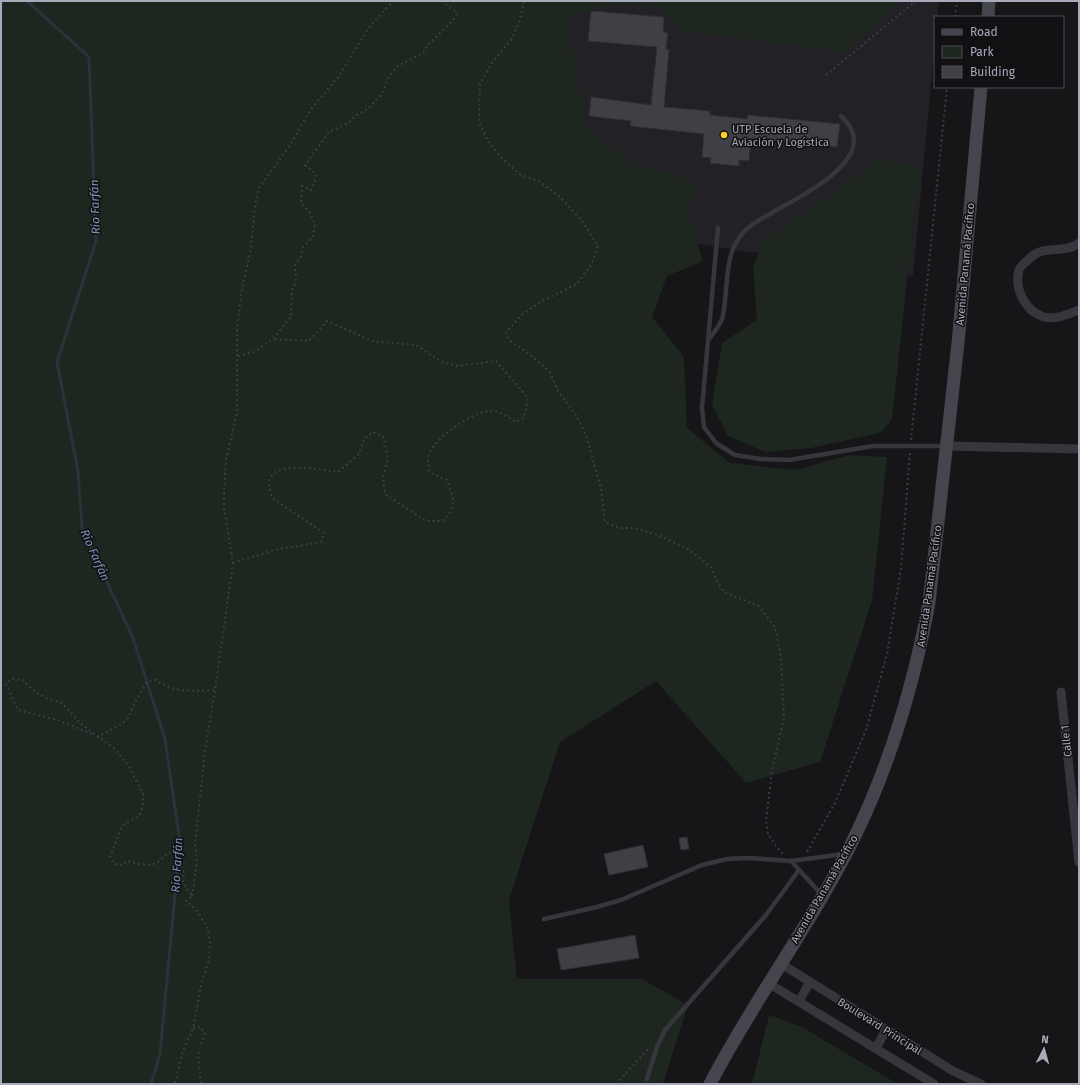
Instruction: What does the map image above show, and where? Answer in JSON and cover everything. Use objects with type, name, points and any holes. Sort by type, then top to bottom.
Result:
[{"type":"main road","points":[[988,16],[989,1]]},
{"type":"main road","name":"Avenida Panamá Pacífico","points":[[710,1084],[732,1041],[822,895],[845,854],[877,787],[909,692],[920,650],[929,603],[981,88]]},
{"type":"street","points":[[1079,242],[1068,249],[1050,248],[1040,251],[1030,257],[1019,269],[1017,285],[1022,298],[1033,312],[1045,317],[1059,317],[1079,310]]},
{"type":"street","points":[[946,446],[1079,449]]},
{"type":"street","name":"Calle 1","points":[[1061,692],[1079,862]]},
{"type":"street","name":"Boulevard Principal","points":[[780,964],[954,1072],[981,1084]]},
{"type":"street","name":"Boulevard Principal","points":[[768,982],[934,1084]]},
{"type":"street","points":[[800,1001],[810,982]]},
{"type":"street","points":[[876,1048],[886,1030]]},
{"type":"lane","points":[[709,339],[718,328],[723,317],[729,260],[732,248],[738,238],[748,227],[829,179],[844,164],[849,155],[853,137],[852,129],[841,116]]},
{"type":"lane","points":[[718,228],[702,408],[704,427],[716,443],[735,455],[762,459],[789,460],[850,448],[946,446]]},
{"type":"lane","points":[[544,919],[597,907],[620,900],[702,865],[726,859],[749,858],[791,861],[845,854]]},
{"type":"lane","points":[[791,861],[822,895]]},
{"type":"lane","points":[[648,1079],[657,1047],[665,1030],[766,915],[799,870]]},
{"type":"path","points":[[175,1084],[182,1053],[193,1028],[202,981],[208,960],[210,943],[208,929],[198,912],[186,902],[192,896],[197,863],[195,844],[205,751],[233,563],[224,508],[224,490],[226,460],[237,412],[237,327],[242,289],[250,248],[255,205],[259,188],[290,145],[312,109],[339,76],[370,26],[393,1]]},
{"type":"path","points":[[238,356],[254,352],[273,339],[291,317],[292,290],[296,282],[294,265],[301,256],[304,247],[313,237],[315,224],[310,213],[301,203],[302,186],[311,190],[316,181],[316,174],[305,165],[329,132],[348,123],[357,115],[370,108],[382,94],[388,78],[396,67],[423,53],[427,46],[454,19],[457,13],[442,1]]},
{"type":"path","points":[[524,1],[520,20],[511,40],[492,63],[480,84],[479,122],[488,141],[499,155],[519,174],[539,181],[561,198],[582,221],[598,246],[592,263],[577,284],[540,302],[523,314],[506,332],[509,340],[529,354],[550,372],[558,391],[576,415],[583,428],[594,458],[601,488],[605,522],[620,528],[634,528],[658,535],[688,549],[711,567],[724,592],[759,606],[775,627],[781,659],[784,718],[772,770],[766,820],[768,834],[776,846],[791,861]]},
{"type":"path","points":[[826,75],[916,1]]},
{"type":"path","points":[[955,16],[957,1]]},
{"type":"path","points":[[803,860],[835,803],[866,730],[887,654],[901,569],[910,446],[947,88]]},
{"type":"path","points":[[233,563],[274,550],[321,542],[324,533],[272,498],[269,482],[274,474],[288,467],[338,472],[360,454],[364,439],[373,432],[383,436],[388,458],[383,478],[384,494],[426,521],[442,521],[450,513],[454,499],[447,480],[430,473],[428,465],[430,452],[443,435],[468,418],[488,410],[505,414],[516,422],[524,418],[528,398],[496,361],[457,366],[440,361],[416,346],[372,341],[327,321],[309,341],[273,339]]},
{"type":"path","points":[[92,734],[62,703],[46,698],[32,689],[23,680],[11,679],[6,684],[18,710],[58,720],[92,734],[114,749],[128,765],[143,794],[143,806],[139,816],[122,826],[110,857],[115,864],[123,865],[127,861],[149,865],[157,863],[167,853],[173,852],[184,872],[183,883],[192,896]]},
{"type":"path","points":[[97,737],[122,724],[128,718],[135,702],[147,682],[156,680],[162,685],[186,692],[215,690]]},
{"type":"path","points":[[193,1028],[201,1027],[205,1034],[198,1054],[201,1084]]},
{"type":"path","points":[[616,1084],[650,1046]]},
{"type":"shaded area","name":"UTP Escuela de Aviación y Logística","points":[[544,1],[939,1],[937,16],[934,16],[934,53],[913,276],[553,223]]},
{"type":"green space","points":[[1,1],[900,1],[843,52],[681,30],[660,7],[618,2],[567,18],[586,129],[632,162],[694,182],[689,214],[703,261],[667,276],[652,317],[684,357],[687,428],[730,463],[795,470],[849,455],[887,457],[872,601],[820,762],[746,783],[656,681],[560,742],[509,900],[517,979],[642,979],[688,1005],[663,1084],[1,1084]]},
{"type":"green space","points":[[878,159],[919,168],[892,420],[880,433],[811,448],[765,452],[728,436],[712,405],[722,343],[757,320],[753,267],[762,242],[842,187]]},
{"type":"green space","points":[[769,1015],[802,1027],[898,1084],[752,1084]]},
{"type":"building","points":[[591,11],[664,17],[663,32],[668,33],[666,49],[669,50],[664,107],[710,111],[710,115],[747,119],[748,115],[840,124],[837,147],[751,138],[749,161],[739,160],[739,166],[710,163],[711,158],[702,157],[704,134],[630,126],[631,121],[589,116],[591,97],[651,105],[657,47],[588,41]]},
{"type":"building","points":[[687,837],[689,849],[681,850],[679,838]]},
{"type":"building","points":[[643,845],[648,867],[609,875],[604,854]]},
{"type":"building","points":[[635,935],[639,958],[561,970],[557,949]]},
{"type":"waterway","name":"Río Farfán","points":[[27,1],[89,57],[96,241],[57,362],[78,471],[82,528],[133,638],[165,739],[180,842],[160,1054],[151,1084]]},
{"type":"place","name":"UTP Escuela de Aviación y Logística","points":[[724,135]]}]
